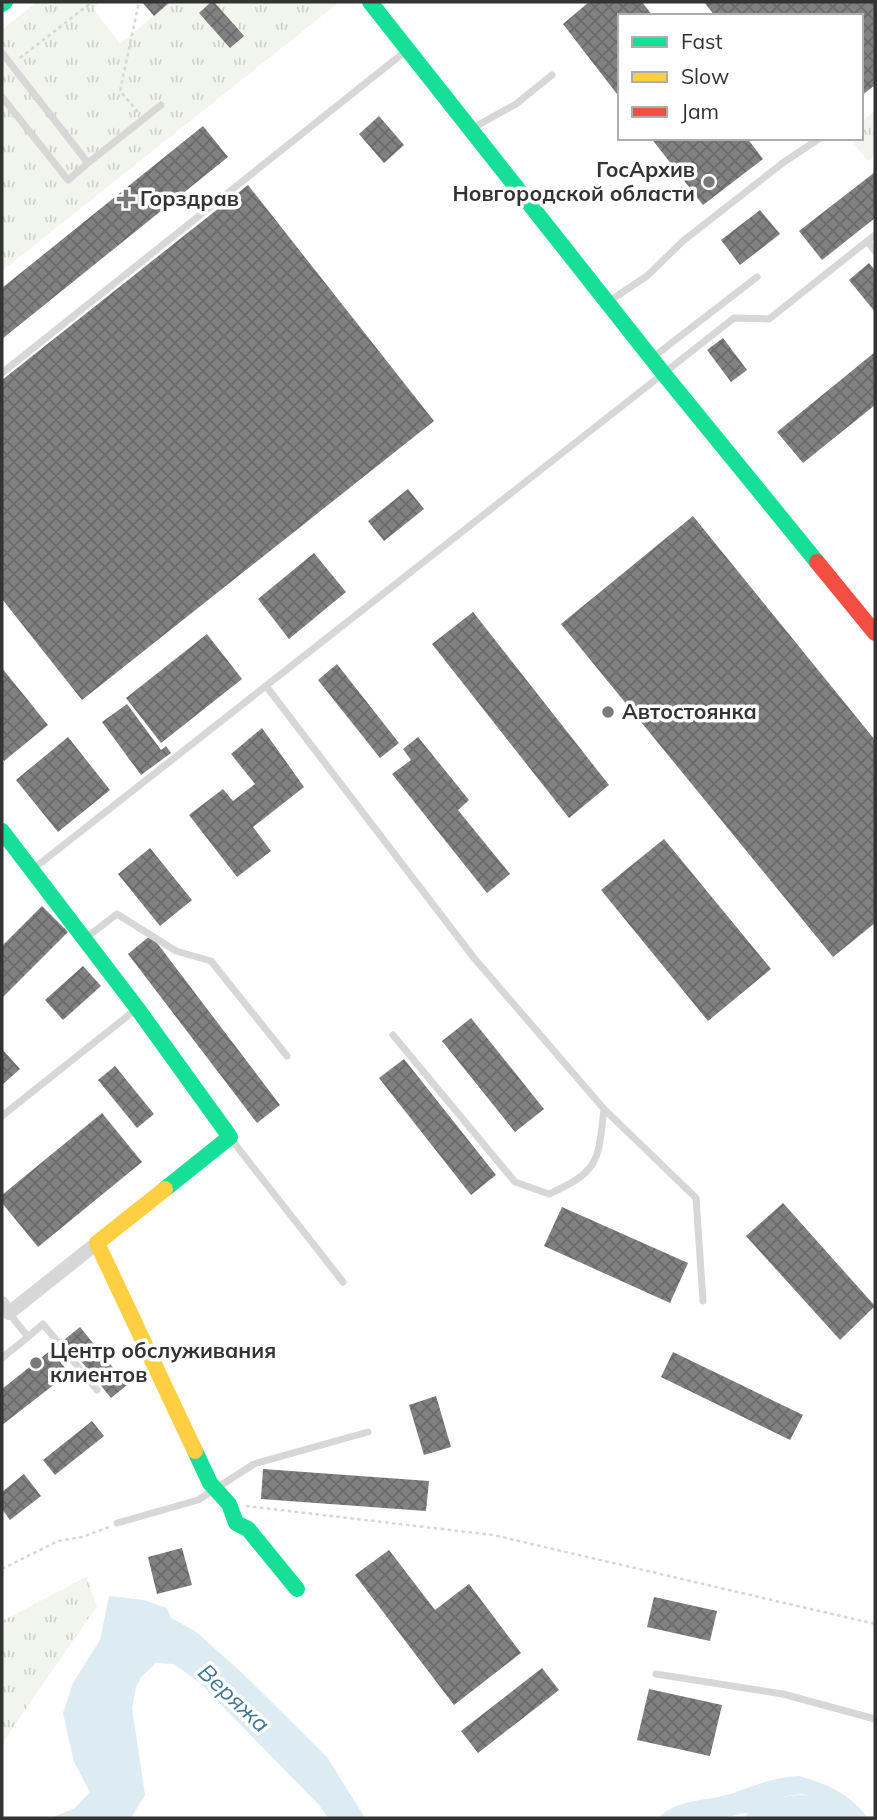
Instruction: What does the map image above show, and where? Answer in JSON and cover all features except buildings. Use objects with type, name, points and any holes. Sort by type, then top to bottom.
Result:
[{"type":"street","points":[[370,2],[663,373],[866,615],[875,633]]},
{"type":"street","points":[[2,831],[137,1008],[230,1138],[97,1243],[6,1308]]},
{"type":"street","points":[[97,1243],[209,1483],[229,1504],[236,1523],[248,1529],[297,1589]]},
{"type":"lane","points":[[2,373],[408,50]]},
{"type":"lane","points":[[2,53],[89,163]]},
{"type":"lane","points":[[472,129],[516,104],[552,75]]},
{"type":"lane","points":[[2,97],[68,180],[161,105]]},
{"type":"lane","points":[[607,302],[647,276],[683,241],[784,162],[817,140]]},
{"type":"lane","points":[[32,870],[734,318],[769,319],[875,235]]},
{"type":"lane","points":[[867,241],[875,251]]},
{"type":"lane","points":[[652,358],[757,277]]},
{"type":"lane","points":[[266,686],[474,958],[604,1109],[696,1198],[703,1301]]},
{"type":"lane","points":[[85,939],[117,914],[176,951],[211,961],[287,1056]]},
{"type":"lane","points":[[2,1116],[137,1008]]},
{"type":"lane","points":[[393,1035],[515,1182],[549,1194],[577,1181],[598,1157],[604,1109]]},
{"type":"lane","points":[[230,1138],[343,1282]]},
{"type":"lane","points":[[6,1308],[28,1337]]},
{"type":"lane","points":[[2,1358],[43,1324],[97,1390]]},
{"type":"lane","points":[[117,1523],[198,1500],[254,1464],[368,1432]]},
{"type":"lane","points":[[656,1674],[783,1694],[875,1719]]},
{"type":"path","points":[[12,65],[92,2]]},
{"type":"path","points":[[139,2],[120,91],[144,119]]},
{"type":"path","points":[[229,1504],[493,1535],[875,1624]]},
{"type":"path","points":[[2,1569],[58,1541],[82,1537],[117,1523]]},
{"type":"green space","points":[[37,2],[101,2],[93,8],[120,44],[170,2],[338,3],[2,271],[2,30]]},
{"type":"green space","points":[[875,111],[875,155],[868,161],[851,140],[863,140],[863,120]]},
{"type":"green space","points":[[86,1577],[97,1606],[2,1743],[2,1621]]},
{"type":"water","points":[[109,1596],[144,1600],[167,1608],[171,1618],[195,1631],[240,1671],[327,1757],[365,1818],[328,1818],[319,1805],[199,1682],[174,1664],[156,1663],[141,1677],[132,1708],[145,1795],[131,1818],[51,1818],[75,1808],[90,1792],[74,1762],[63,1713],[73,1683],[100,1640]]},
{"type":"water","points":[[799,1776],[838,1791],[854,1802],[868,1818],[848,1818],[820,1799],[802,1794],[786,1796],[750,1812],[722,1818],[658,1818],[683,1804],[721,1797],[773,1780]]},
{"type":"waterway","name":"Веряжа","points":[[758,1818],[779,1810],[798,1807],[816,1809],[837,1818]]},
{"type":"traffic: fast","points":[[370,2],[663,373],[817,562]]},
{"type":"traffic: fast","points":[[2,831],[137,1008],[230,1137],[165,1189]]},
{"type":"traffic: fast","points":[[195,1451],[210,1483],[229,1504],[236,1523],[248,1529],[297,1589]]},
{"type":"traffic: slow","points":[[165,1189],[97,1243],[195,1451]]},
{"type":"traffic: jam","points":[[817,562],[875,633]]},
{"type":"place","name":"ГосАрхив Новгородской области","points":[[709,182]]},
{"type":"place","name":"Горздрав","points":[[126,199]]},
{"type":"place","name":"Автостоянка","points":[[608,712]]},
{"type":"place","name":"Центр обслуживания клиентов","points":[[36,1363]]}]
